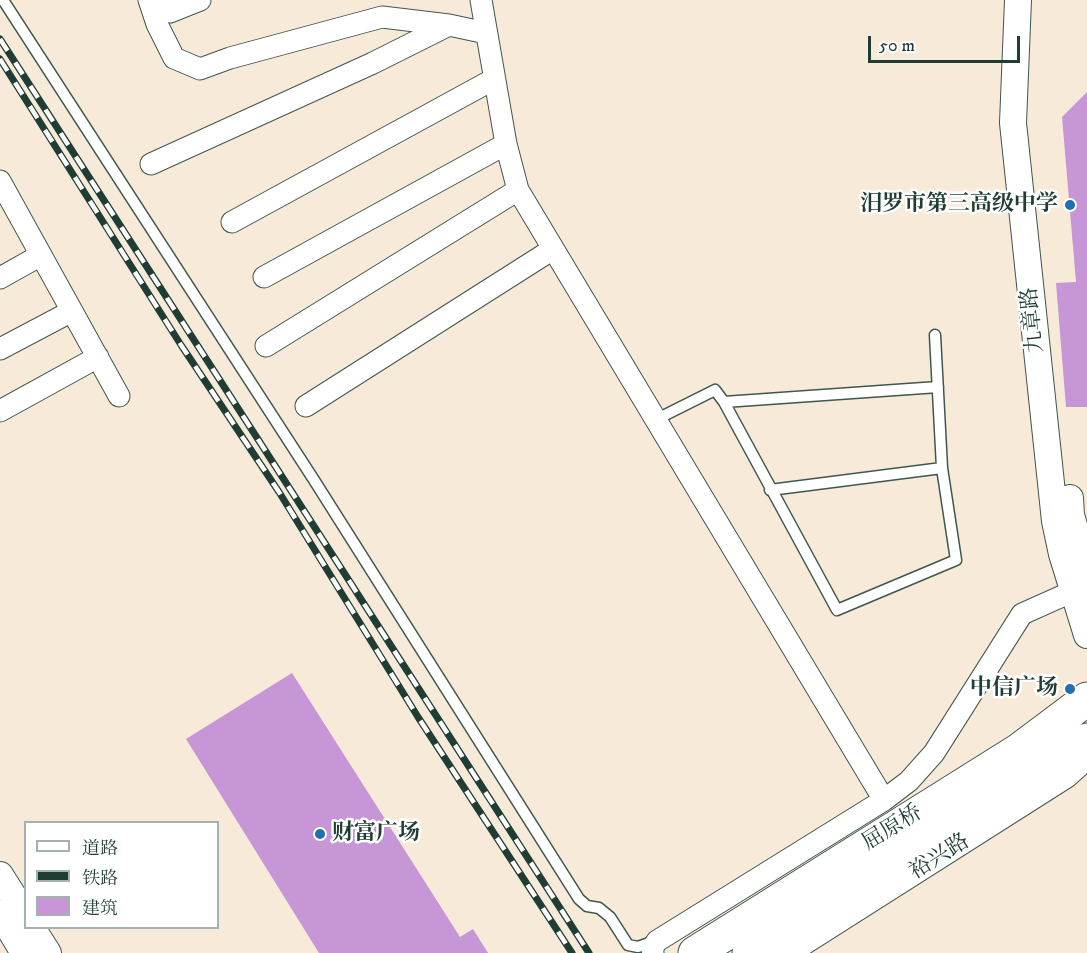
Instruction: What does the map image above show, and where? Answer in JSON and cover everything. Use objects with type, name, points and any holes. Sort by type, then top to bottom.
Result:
[{"type":"main road","name":"屈原桥","points":[[749,953],[1028,762],[1087,699]]},
{"type":"main road","name":"屈原桥","points":[[695,953],[1028,762],[1087,740]]},
{"type":"street","points":[[151,0],[170,12],[200,0]]},
{"type":"street","points":[[151,0],[158,24],[174,58],[200,69],[230,58],[382,17],[449,25],[486,33]]},
{"type":"street","points":[[481,0],[506,144],[518,190],[884,800]]},
{"type":"street","name":"九章路","points":[[1018,0],[1013,123],[1055,521],[1082,582],[1087,635]]},
{"type":"street","points":[[655,947],[884,800],[909,781],[934,753],[1022,614],[1082,582],[1071,515],[1030,123],[1035,0]]},
{"type":"street","points":[[151,164],[373,63],[449,25]]},
{"type":"street","points":[[232,222],[494,79]]},
{"type":"street","points":[[264,277],[506,144]]},
{"type":"street","points":[[0,181],[119,396]]},
{"type":"street","points":[[266,346],[518,190]]},
{"type":"street","points":[[306,406],[553,249]]},
{"type":"street","points":[[0,278],[41,255]]},
{"type":"street","points":[[0,349],[72,311]]},
{"type":"street","points":[[0,411],[98,357]]},
{"type":"street","name":"裕兴路","points":[[790,953],[1067,777],[1087,759]]},
{"type":"street","points":[[0,875],[24,913]]},
{"type":"street","points":[[0,913],[24,953]]},
{"type":"street","points":[[33,929],[48,953]]},
{"type":"lane","points":[[3,0],[320,490],[579,900],[587,906],[599,908],[610,917],[628,945],[655,947]]},
{"type":"lane","points":[[655,420],[715,390],[724,402],[837,610],[956,560],[942,468],[935,335]]},
{"type":"lane","points":[[724,402],[938,387]]},
{"type":"lane","points":[[770,490],[942,468]]},
{"type":"building","points":[[1087,92],[1087,407],[1066,407],[1056,283],[1076,282],[1062,117]]},
{"type":"building","name":"财富广场","points":[[292,673],[460,937],[473,929],[488,953],[319,953],[186,739]]},
{"type":"railway","points":[[0,39],[589,953]]},
{"type":"railway","points":[[0,59],[181,345],[279,492],[418,717],[572,953]]},
{"type":"place","name":"汨罗市第三高级中学","points":[[1070,205]]},
{"type":"place","name":"中信广场","points":[[1070,689]]},
{"type":"place","name":"财富广场","points":[[320,834]]}]
